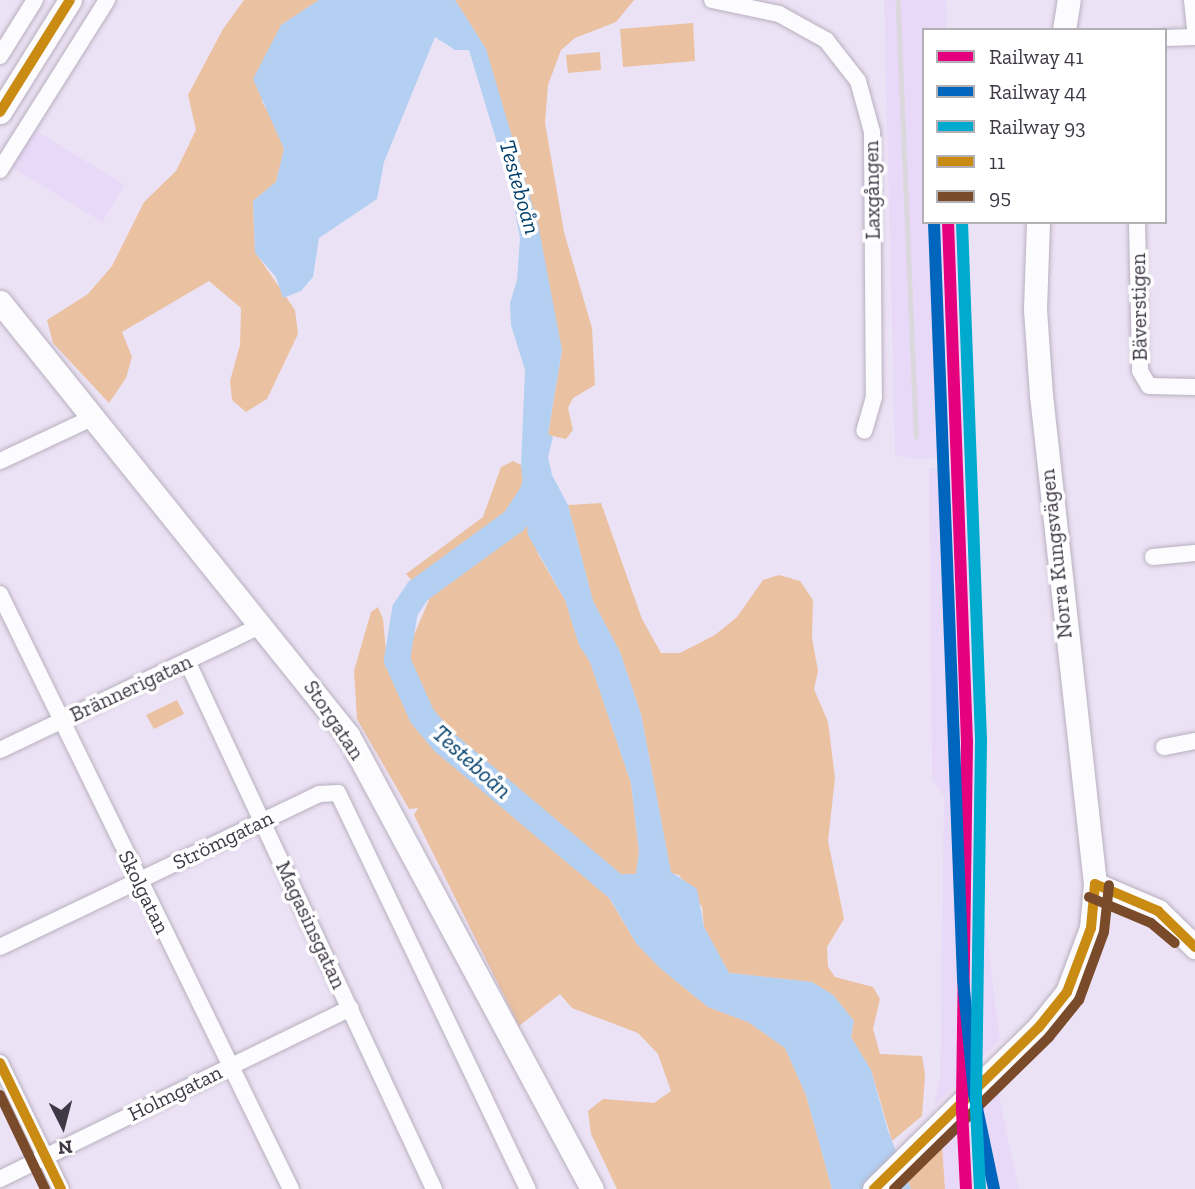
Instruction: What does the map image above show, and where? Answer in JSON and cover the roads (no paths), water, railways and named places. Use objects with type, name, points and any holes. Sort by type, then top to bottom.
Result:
[{"type":"street","points":[[0,56],[35,0]]},
{"type":"street","points":[[0,112],[70,0]]},
{"type":"street","points":[[0,170],[107,0]]},
{"type":"street","name":"Laxgången","points":[[712,0],[779,14],[826,40],[858,81],[872,132],[874,397],[864,431]]},
{"type":"street","points":[[1064,28],[1069,0]]},
{"type":"street","points":[[1192,0],[1195,29]]},
{"type":"street","points":[[1167,38],[1195,37]]},
{"type":"street","name":"Norra Kungsvägen","points":[[874,1189],[1039,1027],[1067,992],[1091,928],[1095,884],[1041,395],[1035,309],[1038,224]]},
{"type":"street","name":"Bäverstigen","points":[[1137,224],[1140,371],[1149,386],[1195,387]]},
{"type":"street","name":"Storgatan","points":[[0,302],[348,735],[592,1189]]},
{"type":"street","points":[[0,461],[94,417]]},
{"type":"street","points":[[1153,557],[1195,553]]},
{"type":"street","name":"Skolgatan","points":[[0,594],[291,1189]]},
{"type":"street","name":"Brännerigatan","points":[[0,750],[262,625]]},
{"type":"street","name":"Magasinsgatan","points":[[187,662],[434,1189]]},
{"type":"street","points":[[1164,747],[1195,741]]},
{"type":"street","name":"Strömgatan","points":[[0,947],[262,821],[334,791],[345,800],[528,1189]]},
{"type":"street","points":[[1095,884],[1158,911],[1191,935]]},
{"type":"street","name":"Holmgatan","points":[[0,1178],[350,1008]]},
{"type":"street","points":[[0,1063],[61,1189]]},
{"type":"water","points":[[319,0],[455,0],[486,49],[538,224],[562,350],[548,434],[553,437],[548,457],[552,475],[568,505],[593,601],[620,652],[641,714],[671,872],[697,889],[704,927],[729,973],[812,982],[833,995],[854,1021],[851,1037],[871,1070],[888,1131],[911,1189],[832,1189],[806,1095],[785,1048],[748,1022],[708,1007],[660,968],[636,943],[606,892],[623,874],[636,874],[639,852],[631,783],[590,662],[579,645],[565,600],[528,535],[521,465],[525,370],[511,325],[510,303],[517,280],[520,238],[511,189],[469,50],[455,50],[435,37],[384,162],[377,199],[319,238],[313,277],[301,291],[283,298],[276,277],[255,253],[253,201],[276,182],[284,149],[253,79],[281,25]]},
{"type":"waterway","name":"Testeboån","points":[[538,472],[533,492],[514,521],[418,591],[405,610],[397,660],[422,716],[444,742],[639,906]]},
{"type":"railway","points":[[898,0],[916,437]]},
{"type":"rail line","name":"44","points":[[934,224],[963,979],[974,1094],[994,1189]]},
{"type":"rail line","name":"41","points":[[948,224],[967,742],[962,1110],[966,1189]]},
{"type":"rail line","name":"93","points":[[962,224],[981,741],[976,1110],[980,1188]]}]
